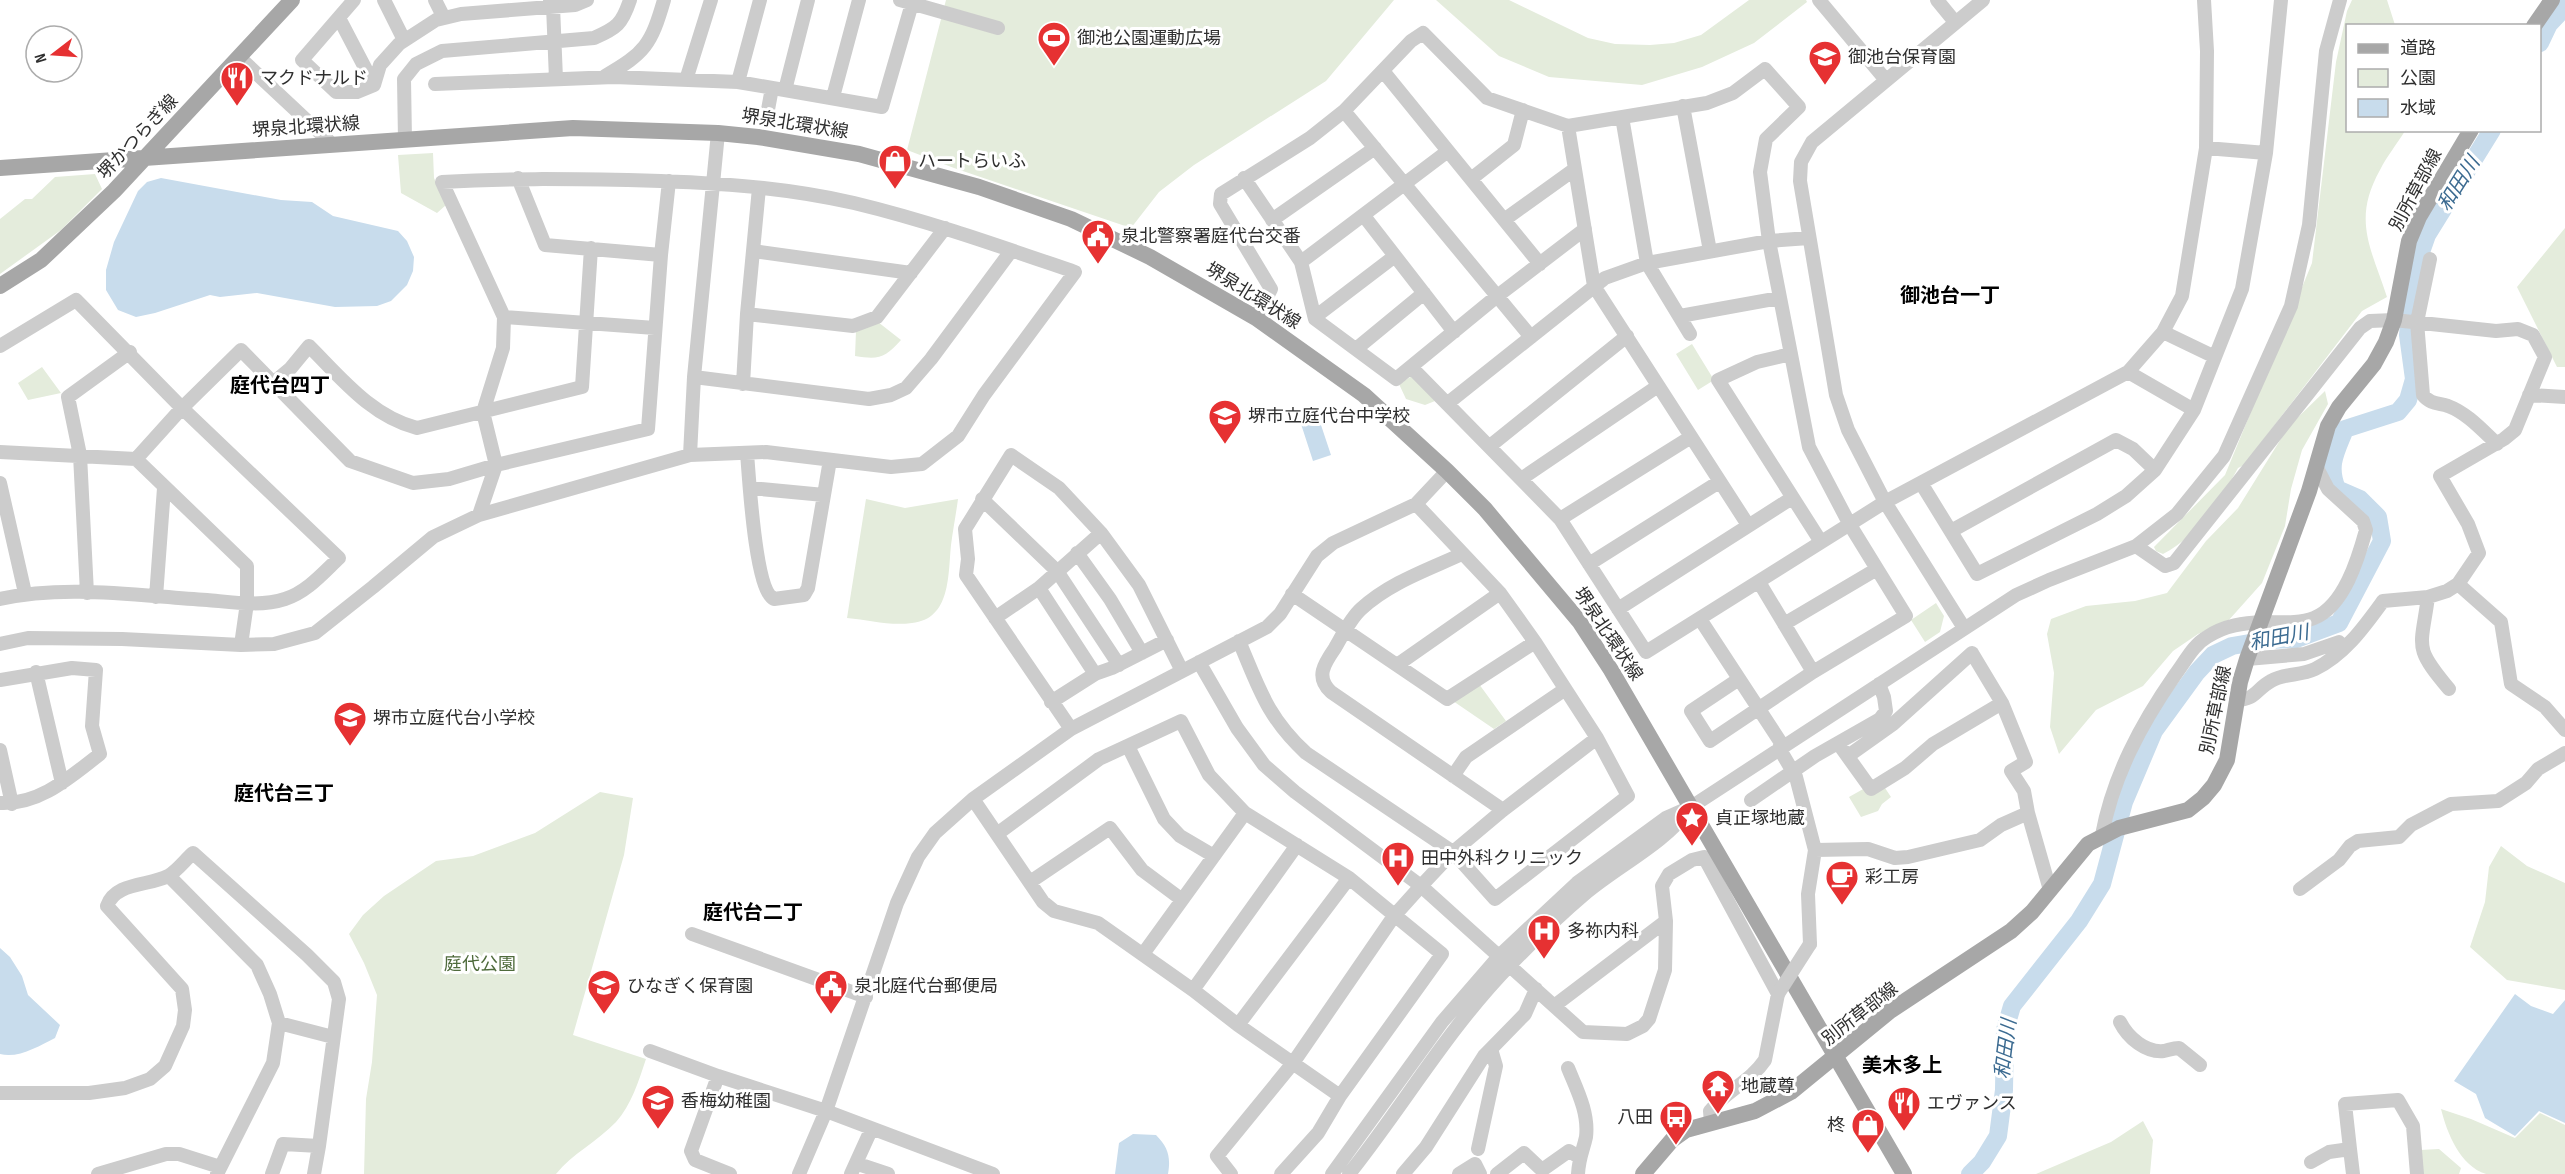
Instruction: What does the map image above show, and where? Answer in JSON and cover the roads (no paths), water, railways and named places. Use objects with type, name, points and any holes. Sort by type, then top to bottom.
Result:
[{"type":"main road","name":"堺かつらぎ線","points":[[0,286],[41,260],[147,158],[292,0]]},
{"type":"main road","points":[[2535,24],[2552,0]]},
{"type":"main road","name":"堺泉北環状線","points":[[0,168],[573,128],[718,133],[758,137],[859,154],[979,187],[1071,219],[1150,256],[1256,318],[1364,395],[1447,471],[1519,548],[1579,621],[1611,670],[1904,1174]]},
{"type":"main road","name":"別所草部線","points":[[1644,1174],[1678,1134],[1755,1112],[1773,1104],[1837,1057],[1890,1011],[2011,931],[2050,890],[2088,844],[2104,834],[2188,810],[2214,785],[2227,760],[2236,700],[2248,657],[2328,426],[2339,407],[2374,364],[2386,342],[2394,320],[2409,241],[2420,217],[2470,132]]},
{"type":"street","points":[[354,0],[302,60],[336,92],[357,92],[374,85]]},
{"type":"street","points":[[384,0],[404,40]]},
{"type":"street","points":[[435,0],[444,18]]},
{"type":"street","points":[[374,85],[380,65],[404,40],[436,20],[494,5],[552,3],[576,5],[587,0]]},
{"type":"street","points":[[405,140],[404,79],[416,64],[442,51],[594,38],[614,30],[624,18],[630,0]]},
{"type":"street","points":[[603,77],[628,62],[647,45],[664,0]]},
{"type":"street","points":[[686,80],[711,0]]},
{"type":"street","points":[[738,82],[760,0]]},
{"type":"street","points":[[767,116],[808,0]]},
{"type":"street","points":[[833,97],[859,0]]},
{"type":"street","points":[[1819,0],[1886,79]]},
{"type":"street","points":[[1937,0],[1955,22]]},
{"type":"street","points":[[1964,628],[1885,502],[1848,430],[1836,395],[1800,181],[1801,162],[1812,142],[1983,0]]},
{"type":"street","points":[[1412,368],[1560,519],[1646,652],[1885,502],[2128,372],[2163,332],[2182,296],[2206,148],[2207,51],[2204,0]]},
{"type":"street","points":[[1921,483],[1977,574],[2097,514],[2126,496],[2155,470],[2193,410],[2242,289],[2266,153],[2281,0]]},
{"type":"street","points":[[1332,1174],[1442,1022],[1505,960],[1577,883],[1666,818],[1691,807],[2024,591],[2136,546],[2177,514],[2224,456],[2291,306],[2309,225],[2326,51],[2340,0]]},
{"type":"street","points":[[435,84],[603,77],[738,82],[882,107],[909,1],[998,28]]},
{"type":"street","points":[[552,3],[556,79]]},
{"type":"street","points":[[339,18],[374,85]]},
{"type":"street","points":[[1256,318],[1271,289],[1220,204],[1221,194],[1310,138],[1344,111],[1411,42],[1423,33],[1486,98],[1568,126],[1707,103],[1733,93],[1765,69],[1799,107],[1766,139],[1760,172],[1769,241],[1809,447],[1850,525],[1906,615],[1813,672],[1710,741],[1691,711],[1739,679]]},
{"type":"street","points":[[239,57],[333,145]]},
{"type":"street","points":[[1383,71],[1540,264]]},
{"type":"street","points":[[1683,106],[1710,251]]},
{"type":"street","points":[[1471,179],[1514,146],[1523,110]]},
{"type":"street","points":[[1344,111],[1531,337]]},
{"type":"street","points":[[1622,117],[1647,262],[1690,334]]},
{"type":"street","points":[[1568,126],[1594,286],[1748,525]]},
{"type":"street","points":[[690,456],[694,376],[718,133]]},
{"type":"street","points":[[1272,220],[1375,148]]},
{"type":"street","points":[[2206,148],[2266,153]]},
{"type":"street","points":[[1301,262],[1448,150]]},
{"type":"street","points":[[1504,220],[1575,169]]},
{"type":"street","points":[[518,178],[545,244],[661,255]]},
{"type":"street","points":[[0,644],[28,638],[122,639],[241,645],[274,644],[315,633],[433,537],[479,515],[690,456],[766,452],[891,467],[922,464],[958,436],[984,395],[1075,272],[945,228],[852,203],[759,188],[714,182],[518,178],[442,182],[504,317],[503,348],[483,412],[496,465],[479,515]]},
{"type":"street","points":[[1244,178],[1301,262],[1315,317],[1396,379],[1496,297],[1585,229]]},
{"type":"street","points":[[136,459],[182,408],[241,350],[350,461],[413,483],[449,479],[496,465],[648,429],[669,182]]},
{"type":"street","points":[[743,384],[759,188]]},
{"type":"street","points":[[1364,216],[1454,332]]},
{"type":"street","points":[[747,314],[853,326],[865,323],[877,317],[945,228]]},
{"type":"street","points":[[1448,403],[1605,278],[1647,262],[1769,241],[1809,238]]},
{"type":"street","points":[[272,384],[290,369],[309,346],[362,400],[405,425],[417,428],[582,387],[591,248]]},
{"type":"street","points":[[753,251],[911,273]]},
{"type":"street","points":[[694,376],[868,399],[891,395],[906,388],[931,359],[1011,251]]},
{"type":"street","points":[[1315,317],[1395,256]]},
{"type":"street","points":[[2430,259],[2417,321],[2423,395],[2427,401],[2448,406],[2465,416],[2497,444]]},
{"type":"street","points":[[1356,350],[1424,293]]},
{"type":"street","points":[[1680,316],[1780,298]]},
{"type":"street","points":[[0,346],[76,300],[130,352],[182,408],[339,558],[307,588],[284,600],[247,603],[87,593],[25,593],[0,599]]},
{"type":"street","points":[[504,317],[655,328]]},
{"type":"street","points":[[2136,546],[2165,566],[2175,563],[2360,328],[2370,321],[2417,321],[2496,331],[2518,329],[2533,335],[2545,357],[2515,430],[2497,444],[2440,476],[2468,524],[2479,553],[2458,584],[2428,597],[2383,601],[2365,627],[2342,651],[2315,669],[2281,676],[2270,681],[2248,700],[2236,700]]},
{"type":"street","points":[[2163,332],[2215,357]]},
{"type":"street","points":[[1490,446],[1627,336]]},
{"type":"street","points":[[87,593],[80,455],[68,397],[130,352]]},
{"type":"street","points":[[1791,354],[1757,362],[1718,380],[1821,542]]},
{"type":"street","points":[[2128,372],[2193,410]]},
{"type":"street","points":[[1521,479],[1658,386]]},
{"type":"street","points":[[2529,395],[2565,397]]},
{"type":"street","points":[[1560,519],[1691,437]]},
{"type":"street","points":[[1951,531],[2116,440],[2133,449],[2155,470]]},
{"type":"street","points":[[0,452],[136,459],[247,566],[247,603],[241,645]]},
{"type":"street","points":[[747,453],[754,536],[766,592],[774,599],[804,595],[808,588],[830,460]]},
{"type":"street","points":[[1071,729],[966,575],[968,559],[965,529],[1011,455],[1059,488],[1101,533],[1139,585],[1182,671]]},
{"type":"street","points":[[2104,834],[2110,796],[2125,760],[2157,702],[2195,647],[2206,637],[2238,624],[2301,621],[2320,614],[2344,590],[2366,531],[2363,521],[2328,489],[2316,466]]},
{"type":"street","points":[[799,1174],[826,1111],[897,903],[918,857],[935,833],[973,799],[1071,729],[1267,627],[1280,614],[1317,556],[1333,543],[1416,504],[1447,471]]},
{"type":"street","points":[[1589,564],[1719,482]]},
{"type":"street","points":[[0,483],[25,593]]},
{"type":"street","points":[[156,597],[164,488]]},
{"type":"street","points":[[750,488],[824,495]]},
{"type":"street","points":[[1618,609],[1792,498]]},
{"type":"street","points":[[982,499],[1057,571],[1119,665]]},
{"type":"street","points":[[1239,641],[1268,709],[1285,733],[1306,753],[1453,852],[1495,899],[1628,796],[1597,738],[1535,642],[1500,593],[1416,504]]},
{"type":"street","points":[[995,618],[1039,588],[1101,533]]},
{"type":"street","points":[[1077,553],[1110,599],[1142,653]]},
{"type":"street","points":[[1462,554],[1388,588],[1359,611],[1324,664],[1321,676],[1323,685],[1331,693],[1503,810]]},
{"type":"street","points":[[1784,624],[1877,568]]},
{"type":"street","points":[[1759,582],[1813,672]]},
{"type":"street","points":[[2458,584],[2501,622],[2511,684],[2545,707],[2565,730]]},
{"type":"street","points":[[1039,588],[1095,674]]},
{"type":"street","points":[[1397,665],[1500,593]]},
{"type":"street","points":[[1292,594],[1447,699],[1535,642]]},
{"type":"street","points":[[2428,597],[2420,638],[2422,652],[2449,689]]},
{"type":"street","points":[[1700,619],[1760,708],[1794,772],[1815,850],[1808,894],[1810,944],[1778,994],[1765,1060],[1759,1069],[1717,1102],[1710,1112],[1711,1123]]},
{"type":"street","points":[[1051,702],[1095,674],[1119,665],[1167,640]]},
{"type":"street","points":[[2248,657],[2304,654],[2323,650],[2340,642]]},
{"type":"street","points":[[1848,756],[1893,724],[1972,653],[2002,703],[2026,762],[2011,771],[2024,791],[2050,890]]},
{"type":"street","points":[[1199,662],[1237,728],[1264,765],[1296,792],[1422,886],[1554,1006],[1586,1032],[1627,1034],[1642,1026],[1652,1012],[1665,970],[1666,921],[1662,886],[1669,874],[1692,860],[1704,857],[1778,994]]},
{"type":"street","points":[[0,680],[36,672],[72,668],[96,670],[92,726],[100,754],[42,795],[6,803],[0,750]]},
{"type":"street","points":[[36,672],[62,783]]},
{"type":"street","points":[[1751,800],[1883,716],[1886,711],[1879,684]]},
{"type":"street","points":[[1453,776],[1466,757],[1564,690]]},
{"type":"street","points":[[1838,743],[1871,789],[1905,768],[1933,744],[2002,703]]},
{"type":"street","points":[[997,834],[1099,759],[1181,721],[1209,775],[1245,813],[1349,878],[1442,954],[1340,1096],[1318,1133],[1281,1174]]},
{"type":"street","points":[[1231,1174],[1217,1156],[1293,1063],[1395,916],[1453,852],[1503,810],[1597,738]]},
{"type":"street","points":[[1128,746],[1164,819],[1180,836],[1214,856]]},
{"type":"street","points":[[2300,889],[2339,860],[2350,846],[2358,841],[2399,837],[2411,825],[2451,804],[2499,801],[2526,783],[2538,769],[2565,753]]},
{"type":"street","points":[[973,799],[1043,902],[1054,911],[1098,923],[1340,1096]]},
{"type":"street","points":[[1143,954],[1245,813]]},
{"type":"street","points":[[1815,850],[1868,849],[1895,858],[1908,857],[1980,840],[2001,825],[2028,813]]},
{"type":"street","points":[[1030,882],[1110,828],[1142,870],[1181,899]]},
{"type":"street","points":[[1193,990],[1297,845]]},
{"type":"street","points":[[0,1093],[89,1093],[125,1088],[150,1079],[165,1066],[183,1026],[185,1010],[182,988],[106,906],[109,900],[130,887],[169,876],[193,853],[334,982],[339,999],[314,1174]]},
{"type":"street","points":[[98,1174],[166,1154],[179,1154],[218,1171],[273,1063],[279,1023],[270,994],[257,965],[169,876]]},
{"type":"street","points":[[1238,1025],[1349,878]]},
{"type":"street","points":[[1554,1006],[1666,921]]},
{"type":"street","points":[[692,934],[866,997]]},
{"type":"street","points":[[1349,1174],[1381,1134],[1505,960]]},
{"type":"street","points":[[1403,1174],[1426,1147],[1491,1049],[1525,1014],[1536,989]]},
{"type":"street","points":[[2120,1022],[2127,1034],[2145,1049],[2162,1051],[2179,1048],[2200,1065]]},
{"type":"street","points":[[279,1023],[333,1037]]},
{"type":"street","points":[[1478,1149],[1496,1066],[1491,1049]]},
{"type":"street","points":[[650,1051],[826,1111],[871,1130],[993,1174]]},
{"type":"street","points":[[1568,1068],[1583,1104],[1586,1122],[1586,1139],[1579,1157],[1578,1174]]},
{"type":"street","points":[[718,1076],[691,1151],[695,1160],[730,1174]]},
{"type":"street","points":[[2353,1174],[2345,1104],[2398,1100],[2413,1126],[2417,1174]]},
{"type":"street","points":[[871,1130],[854,1169],[888,1174]]},
{"type":"street","points":[[272,1174],[283,1144],[319,1146]]},
{"type":"street","points":[[2311,1162],[2329,1152],[2350,1149]]},
{"type":"street","points":[[1497,1174],[1524,1153],[1542,1170],[1569,1151],[1579,1157]]},
{"type":"street","points":[[1459,1174],[1475,1164],[1480,1174]]},
{"type":"water","points":[[161,178],[281,200],[312,202],[333,216],[398,231],[407,241],[414,257],[413,271],[407,285],[391,301],[377,306],[335,307],[257,293],[220,297],[210,295],[136,317],[118,310],[106,290],[106,270],[114,242],[138,191],[147,182]]},
{"type":"water","points":[[1319,419],[1331,455],[1313,461],[1301,424]]},
{"type":"water","points":[[0,948],[10,957],[22,976],[28,995],[60,1025],[55,1038],[14,1055],[0,1054]]},
{"type":"water","points":[[2515,994],[2531,1006],[2553,1014],[2565,1000],[2565,1123],[2539,1111],[2515,1136],[2485,1118],[2476,1094],[2454,1081]]},
{"type":"water","points":[[1133,1134],[1156,1135],[1160,1139],[1168,1153],[1168,1174],[1115,1174],[1119,1143]]},
{"type":"waterway","name":"和田川","points":[[2541,41],[2549,24],[2565,7]]},
{"type":"waterway","name":"和田川","points":[[1970,1174],[1982,1162],[1998,1136],[2004,1090],[2005,1030],[2012,1006],[2079,921],[2102,884],[2124,802],[2154,731],[2197,672],[2213,655],[2232,646],[2267,640],[2296,639],[2339,623],[2382,541],[2378,517],[2360,499],[2337,489],[2333,473],[2334,459],[2345,429],[2398,412],[2408,400],[2414,379],[2408,335],[2414,272],[2427,235],[2491,132]]},
{"type":"place","name":"御池公園運動広場","points":[[1054,67]]},
{"type":"place","name":"御池台保育園","points":[[1825,86]]},
{"type":"place","name":"マクドナルド","points":[[237,107]]},
{"type":"place","name":"ハートらいふ","points":[[895,190]]},
{"type":"place","name":"泉北警察署庭代台交番","points":[[1098,265]]},
{"type":"place","name":"堺市立庭代台中学校","points":[[1225,445]]},
{"type":"place","name":"堺市立庭代台小学校","points":[[350,747]]},
{"type":"place","name":"貞正塚地蔵","points":[[1692,847]]},
{"type":"place","name":"田中外科クリニック","points":[[1398,887]]},
{"type":"place","name":"彩工房","points":[[1842,906]]},
{"type":"place","name":"多祢内科","points":[[1544,960]]},
{"type":"place","name":"ひなぎく保育園","points":[[604,1015]]},
{"type":"place","name":"泉北庭代台郵便局","points":[[831,1015]]},
{"type":"place","name":"地蔵尊","points":[[1718,1115]]},
{"type":"place","name":"香梅幼稚園","points":[[658,1130]]},
{"type":"place","name":"エヴァンス","points":[[1904,1132]]},
{"type":"place","name":"八田","points":[[1676,1146]]},
{"type":"place","name":"柊","points":[[1868,1154]]},
{"type":"district","name":"御池台一丁","points":[[1950,296]]},
{"type":"district","name":"庭代台四丁","points":[[280,386]]},
{"type":"district","name":"庭代台三丁","points":[[284,794]]},
{"type":"district","name":"庭代台二丁","points":[[753,913]]},
{"type":"district","name":"美木多上","points":[[1902,1066]]},
{"type":"park label","name":"庭代公園","points":[[480,964]]}]
